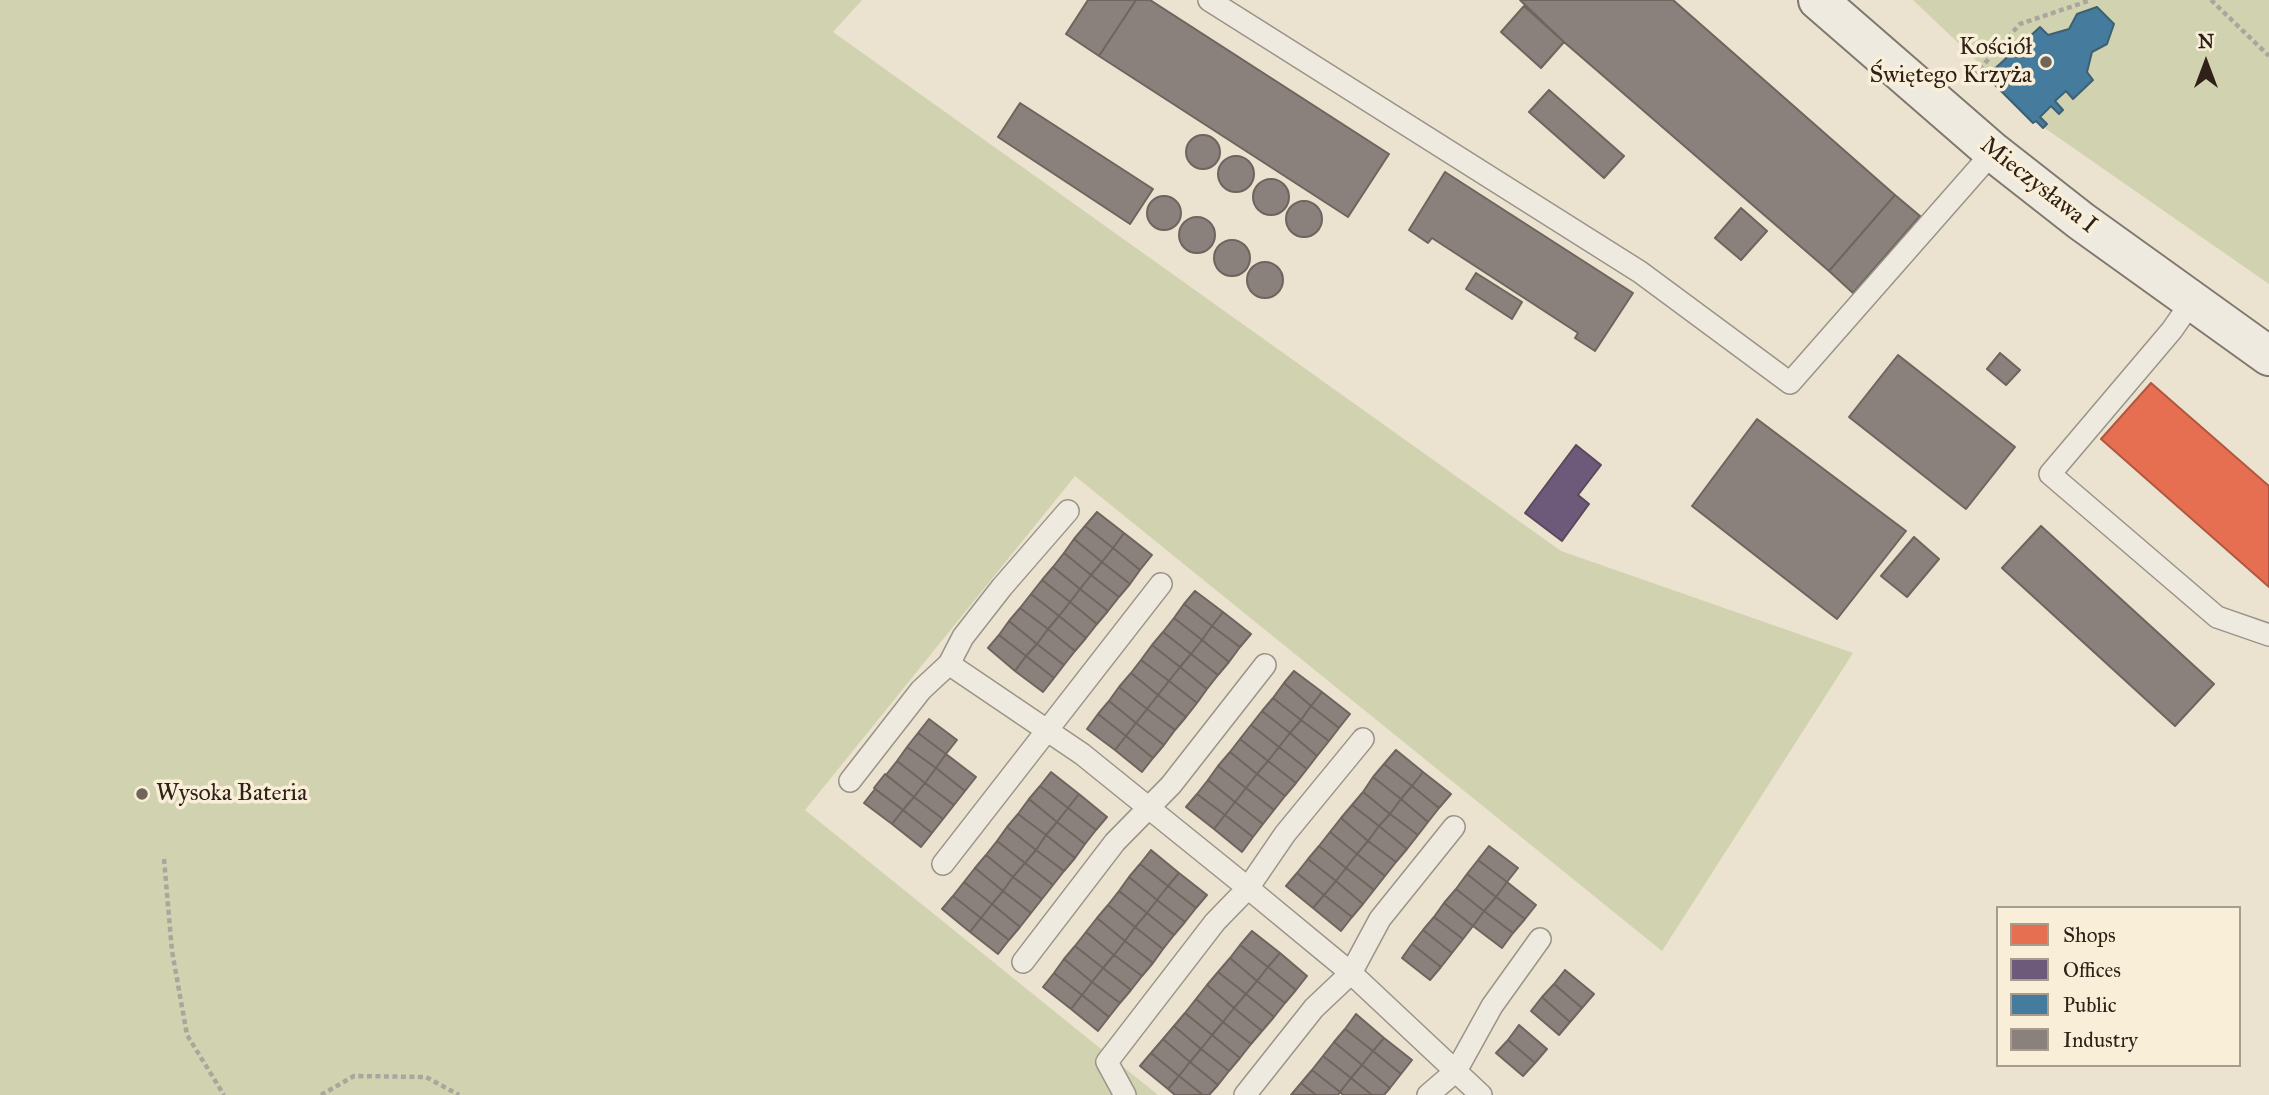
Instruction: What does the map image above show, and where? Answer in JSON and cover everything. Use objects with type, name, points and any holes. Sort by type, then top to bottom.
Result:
[{"type":"main road","name":"Mieczysława I","points":[[1818,0],[1993,152],[2269,356]]},
{"type":"lane","points":[[1209,0],[1640,272],[1790,383],[1993,152]]},
{"type":"lane","points":[[2192,301],[2172,330],[2050,474],[2217,617],[2269,635]]},
{"type":"lane","points":[[850,781],[921,690],[949,664],[963,637],[1002,587],[1068,511]]},
{"type":"lane","points":[[943,864],[1161,584]]},
{"type":"lane","points":[[949,664],[1082,754],[1248,888],[1351,973],[1481,1095]]},
{"type":"lane","points":[[1023,962],[1115,842],[1149,808],[1265,665]]},
{"type":"lane","points":[[1125,1095],[1107,1062],[1215,922],[1248,888],[1285,834],[1363,740]]},
{"type":"lane","points":[[1245,1095],[1314,1008],[1351,973],[1380,919],[1454,827]]},
{"type":"lane","points":[[1428,1095],[1456,1071],[1492,1006],[1540,939]]},
{"type":"path","points":[[1943,110],[2020,23],[2091,0]]},
{"type":"path","points":[[2211,0],[2269,56]]},
{"type":"path","points":[[164,859],[172,951],[187,1035],[224,1095]]},
{"type":"path","points":[[321,1095],[354,1076],[426,1077],[459,1095]]},
{"type":"green space","points":[[0,0],[862,0],[833,32],[1561,551],[1853,653],[1662,951],[1075,476],[805,810],[1158,1095],[0,1095]]},
{"type":"green space","points":[[1913,0],[2269,0],[2269,284],[2036,122],[2033,123],[1972,56]]},
{"type":"building: Shops","points":[[2151,383],[2269,486],[2269,587],[2101,439]]},
{"type":"building: Offices","points":[[1576,445],[1601,465],[1578,495],[1589,504],[1562,541],[1525,513]]},
{"type":"building: Public","name":"Kościół Świętego Krzyża","points":[[2097,7],[2114,24],[2107,44],[2092,52],[2087,72],[2093,80],[2073,99],[2066,91],[2055,101],[2063,110],[2059,114],[2051,106],[2040,117],[2047,124],[2043,128],[2036,121],[2033,123],[1995,85],[1997,82],[1989,74],[2040,27],[2048,35],[2069,29],[2077,14]]},
{"type":"building: Industry","points":[[1088,0],[1136,0],[1099,56],[1066,34]]},
{"type":"building: Industry","points":[[1136,0],[1150,0],[1389,154],[1348,217],[1099,56]]},
{"type":"building: Industry","points":[[1520,0],[1673,0],[1895,195],[1829,271],[1564,42]]},
{"type":"building: Industry","points":[[1524,6],[1564,42],[1541,68],[1501,32]]},
{"type":"building: Industry","points":[[1549,90],[1624,156],[1604,178],[1529,112]]},
{"type":"building: Industry","points":[[1020,103],[1153,189],[1130,224],[998,137]]},
{"type":"building: Industry","points":[[1203,135],[1215,140],[1220,152],[1215,164],[1203,169],[1191,164],[1186,152],[1191,140]]},
{"type":"building: Industry","points":[[1236,156],[1248,162],[1254,174],[1248,186],[1236,192],[1224,186],[1218,174],[1224,162]]},
{"type":"building: Industry","points":[[1445,172],[1633,293],[1595,351],[1575,338],[1578,333],[1432,238],[1428,243],[1409,230]]},
{"type":"building: Industry","points":[[1271,179],[1284,184],[1289,197],[1284,210],[1271,215],[1258,210],[1253,197],[1258,184]]},
{"type":"building: Industry","points":[[1895,195],[1920,216],[1853,293],[1829,271]]},
{"type":"building: Industry","points":[[1164,196],[1176,201],[1181,213],[1176,225],[1164,230],[1152,225],[1147,213],[1152,201]]},
{"type":"building: Industry","points":[[1304,201],[1316,207],[1322,219],[1316,231],[1304,237],[1292,231],[1286,219],[1292,207]]},
{"type":"building: Industry","points":[[1741,208],[1767,231],[1741,260],[1715,238]]},
{"type":"building: Industry","points":[[1197,217],[1209,223],[1215,235],[1209,247],[1197,253],[1185,247],[1179,235],[1185,223]]},
{"type":"building: Industry","points":[[1232,240],[1245,245],[1250,258],[1245,271],[1232,276],[1219,271],[1214,258],[1219,245]]},
{"type":"building: Industry","points":[[1265,262],[1277,268],[1283,280],[1277,292],[1265,298],[1253,292],[1247,280],[1253,268]]},
{"type":"building: Industry","points":[[1476,273],[1522,302],[1512,319],[1466,289]]},
{"type":"building: Industry","points":[[2000,353],[2020,370],[2006,385],[1987,369]]},
{"type":"building: Industry","points":[[1898,355],[2015,447],[1966,509],[1849,417]]},
{"type":"building: Industry","points":[[1757,419],[1906,531],[1837,619],[1692,506]]},
{"type":"building: Industry","points":[[1097,512],[1124,533],[1113,548],[1085,526]]},
{"type":"building: Industry","points":[[1085,526],[1113,548],[1102,562],[1074,539]]},
{"type":"building: Industry","points":[[2041,526],[2214,684],[2175,726],[2002,568]]},
{"type":"building: Industry","points":[[1124,533],[1152,555],[1140,570],[1113,548]]},
{"type":"building: Industry","points":[[1914,537],[1939,559],[1907,597],[1881,576]]},
{"type":"building: Industry","points":[[1074,539],[1102,562],[1091,575],[1064,553]]},
{"type":"building: Industry","points":[[1113,548],[1140,570],[1130,584],[1102,562]]},
{"type":"building: Industry","points":[[1064,553],[1091,575],[1080,589],[1053,567]]},
{"type":"building: Industry","points":[[1102,562],[1130,584],[1119,597],[1091,575]]},
{"type":"building: Industry","points":[[1053,567],[1080,589],[1070,602],[1042,580]]},
{"type":"building: Industry","points":[[1091,575],[1119,597],[1108,611],[1080,589]]},
{"type":"building: Industry","points":[[1042,580],[1070,602],[1059,616],[1031,594]]},
{"type":"building: Industry","points":[[1080,589],[1108,611],[1097,624],[1070,602]]},
{"type":"building: Industry","points":[[1195,591],[1223,612],[1212,626],[1184,604]]},
{"type":"building: Industry","points":[[1031,594],[1059,616],[1048,629],[1020,608]]},
{"type":"building: Industry","points":[[1070,602],[1097,624],[1086,638],[1059,616]]},
{"type":"building: Industry","points":[[1184,604],[1212,626],[1202,640],[1174,618]]},
{"type":"building: Industry","points":[[1020,608],[1048,629],[1037,644],[1009,621]]},
{"type":"building: Industry","points":[[1223,612],[1251,634],[1240,647],[1212,626]]},
{"type":"building: Industry","points":[[1059,616],[1086,638],[1075,651],[1048,629]]},
{"type":"building: Industry","points":[[1174,618],[1202,640],[1191,654],[1163,632]]},
{"type":"building: Industry","points":[[1009,621],[1037,644],[1026,656],[999,635]]},
{"type":"building: Industry","points":[[1212,626],[1240,647],[1229,662],[1202,640]]},
{"type":"building: Industry","points":[[1048,629],[1075,651],[1064,665],[1037,644]]},
{"type":"building: Industry","points":[[1163,632],[1191,654],[1180,667],[1152,645]]},
{"type":"building: Industry","points":[[999,635],[1026,656],[1015,671],[988,648]]},
{"type":"building: Industry","points":[[1202,640],[1229,662],[1218,675],[1191,654]]},
{"type":"building: Industry","points":[[1037,644],[1064,665],[1054,678],[1026,656]]},
{"type":"building: Industry","points":[[1152,645],[1180,667],[1169,681],[1141,660]]},
{"type":"building: Industry","points":[[1191,654],[1218,675],[1207,689],[1180,667]]},
{"type":"building: Industry","points":[[1026,656],[1054,678],[1043,692],[1015,671]]},
{"type":"building: Industry","points":[[1141,660],[1169,681],[1158,695],[1131,673]]},
{"type":"building: Industry","points":[[1180,667],[1207,689],[1197,703],[1169,681]]},
{"type":"building: Industry","points":[[1294,671],[1322,692],[1311,706],[1284,683]]},
{"type":"building: Industry","points":[[1131,673],[1158,695],[1147,709],[1119,687]]},
{"type":"building: Industry","points":[[1169,681],[1197,703],[1186,717],[1158,695]]},
{"type":"building: Industry","points":[[1284,683],[1311,706],[1301,720],[1273,698]]},
{"type":"building: Industry","points":[[1119,687],[1147,709],[1136,723],[1109,701]]},
{"type":"building: Industry","points":[[1322,692],[1350,714],[1339,728],[1311,706]]},
{"type":"building: Industry","points":[[1158,695],[1186,717],[1175,730],[1147,709]]},
{"type":"building: Industry","points":[[1273,698],[1301,720],[1290,733],[1262,711]]},
{"type":"building: Industry","points":[[1109,701],[1136,723],[1126,736],[1098,714]]},
{"type":"building: Industry","points":[[1311,706],[1339,728],[1329,741],[1301,720]]},
{"type":"building: Industry","points":[[1147,709],[1175,730],[1164,745],[1136,723]]},
{"type":"building: Industry","points":[[1262,711],[1290,733],[1279,747],[1251,725]]},
{"type":"building: Industry","points":[[1098,714],[1126,736],[1115,750],[1087,729]]},
{"type":"building: Industry","points":[[929,719],[957,740],[946,754],[918,733]]},
{"type":"building: Industry","points":[[1301,720],[1329,741],[1317,756],[1290,733]]},
{"type":"building: Industry","points":[[1136,723],[1164,745],[1153,758],[1126,736]]},
{"type":"building: Industry","points":[[1251,725],[1279,747],[1268,761],[1240,739]]},
{"type":"building: Industry","points":[[918,733],[946,754],[936,768],[907,747]]},
{"type":"building: Industry","points":[[1290,733],[1317,756],[1307,769],[1279,747]]},
{"type":"building: Industry","points":[[1126,736],[1153,758],[1142,772],[1115,750]]},
{"type":"building: Industry","points":[[1240,739],[1268,761],[1257,774],[1230,752]]},
{"type":"building: Industry","points":[[907,747],[936,768],[925,783],[897,761]]},
{"type":"building: Industry","points":[[1279,747],[1307,769],[1296,783],[1268,761]]},
{"type":"building: Industry","points":[[1396,750],[1423,772],[1412,786],[1384,764]]},
{"type":"building: Industry","points":[[1230,752],[1257,774],[1246,788],[1218,766]]},
{"type":"building: Industry","points":[[946,754],[976,777],[965,791],[936,768]]},
{"type":"building: Industry","points":[[897,761],[925,783],[914,797],[886,775]]},
{"type":"building: Industry","points":[[1268,761],[1296,783],[1285,796],[1257,774]]},
{"type":"building: Industry","points":[[1384,764],[1412,786],[1401,799],[1373,777]]},
{"type":"building: Industry","points":[[1218,766],[1246,788],[1235,802],[1208,780]]},
{"type":"building: Industry","points":[[936,768],[965,791],[954,805],[925,783]]},
{"type":"building: Industry","points":[[1051,772],[1079,794],[1068,808],[1040,786]]},
{"type":"building: Industry","points":[[1423,772],[1451,794],[1439,808],[1412,786]]},
{"type":"building: Industry","points":[[885,774],[914,797],[903,810],[874,788]]},
{"type":"building: Industry","points":[[1257,774],[1285,796],[1274,810],[1246,788]]},
{"type":"building: Industry","points":[[1373,777],[1401,799],[1390,814],[1363,792]]},
{"type":"building: Industry","points":[[1208,780],[1235,802],[1225,815],[1197,794]]},
{"type":"building: Industry","points":[[925,783],[954,805],[943,819],[914,797]]},
{"type":"building: Industry","points":[[1040,786],[1068,808],[1057,822],[1029,799]]},
{"type":"building: Industry","points":[[1412,786],[1439,808],[1428,822],[1401,799]]},
{"type":"building: Industry","points":[[1246,788],[1274,810],[1263,824],[1235,802]]},
{"type":"building: Industry","points":[[875,789],[903,810],[892,824],[864,803]]},
{"type":"building: Industry","points":[[1363,792],[1390,814],[1379,826],[1352,805]]},
{"type":"building: Industry","points":[[1079,794],[1107,817],[1096,830],[1068,808]]},
{"type":"building: Industry","points":[[1197,794],[1225,815],[1214,829],[1186,807]]},
{"type":"building: Industry","points":[[914,797],[943,819],[932,833],[903,810]]},
{"type":"building: Industry","points":[[1029,799],[1057,822],[1046,835],[1018,814]]},
{"type":"building: Industry","points":[[1401,799],[1428,822],[1418,835],[1390,814]]},
{"type":"building: Industry","points":[[1235,802],[1263,824],[1253,837],[1225,815]]},
{"type":"building: Industry","points":[[1352,805],[1379,826],[1368,841],[1341,818]]},
{"type":"building: Industry","points":[[1068,808],[1096,830],[1085,844],[1057,822]]},
{"type":"building: Industry","points":[[903,810],[932,833],[921,847],[892,824]]},
{"type":"building: Industry","points":[[1018,814],[1046,835],[1036,850],[1007,827]]},
{"type":"building: Industry","points":[[1390,814],[1418,835],[1407,849],[1379,826]]},
{"type":"building: Industry","points":[[1225,815],[1253,837],[1242,852],[1214,829]]},
{"type":"building: Industry","points":[[1341,818],[1368,841],[1357,854],[1330,832]]},
{"type":"building: Industry","points":[[1057,822],[1085,844],[1075,858],[1046,835]]},
{"type":"building: Industry","points":[[1379,826],[1407,849],[1396,862],[1368,841]]},
{"type":"building: Industry","points":[[1007,827],[1036,850],[1025,863],[997,841]]},
{"type":"building: Industry","points":[[1330,832],[1357,854],[1346,868],[1319,846]]},
{"type":"building: Industry","points":[[1046,835],[1075,858],[1064,871],[1036,850]]},
{"type":"building: Industry","points":[[997,841],[1025,863],[1013,877],[986,855]]},
{"type":"building: Industry","points":[[1368,841],[1396,862],[1385,876],[1357,854]]},
{"type":"building: Industry","points":[[1319,846],[1346,868],[1336,881],[1308,859]]},
{"type":"building: Industry","points":[[1489,846],[1518,868],[1507,882],[1478,860]]},
{"type":"building: Industry","points":[[1036,850],[1064,871],[1053,885],[1025,863]]},
{"type":"building: Industry","points":[[1151,850],[1179,873],[1168,886],[1140,864]]},
{"type":"building: Industry","points":[[1357,854],[1385,876],[1374,890],[1346,868]]},
{"type":"building: Industry","points":[[986,855],[1013,877],[1003,891],[975,868]]},
{"type":"building: Industry","points":[[1308,859],[1336,881],[1324,895],[1297,873]]},
{"type":"building: Industry","points":[[1478,860],[1507,882],[1496,897],[1467,874]]},
{"type":"building: Industry","points":[[1025,863],[1053,885],[1042,899],[1013,877]]},
{"type":"building: Industry","points":[[1140,864],[1168,886],[1157,900],[1129,877]]},
{"type":"building: Industry","points":[[975,868],[1003,891],[992,904],[964,882]]},
{"type":"building: Industry","points":[[1346,868],[1374,890],[1363,904],[1336,881]]},
{"type":"building: Industry","points":[[1179,873],[1207,895],[1196,908],[1168,886]]},
{"type":"building: Industry","points":[[1297,873],[1324,895],[1313,908],[1286,886]]},
{"type":"building: Industry","points":[[1467,874],[1496,897],[1484,911],[1456,889]]},
{"type":"building: Industry","points":[[1013,877],[1042,899],[1031,913],[1003,891]]},
{"type":"building: Industry","points":[[1129,877],[1157,900],[1147,913],[1119,891]]},
{"type":"building: Industry","points":[[1336,881],[1363,904],[1352,917],[1324,895]]},
{"type":"building: Industry","points":[[964,882],[992,904],[981,918],[953,896]]},
{"type":"building: Industry","points":[[1507,882],[1536,905],[1525,919],[1496,897]]},
{"type":"building: Industry","points":[[1168,886],[1196,908],[1185,922],[1157,900]]},
{"type":"building: Industry","points":[[1456,889],[1484,911],[1473,926],[1444,903]]},
{"type":"building: Industry","points":[[1003,891],[1031,913],[1020,927],[992,904]]},
{"type":"building: Industry","points":[[1119,891],[1147,913],[1135,927],[1108,905]]},
{"type":"building: Industry","points":[[1324,895],[1352,917],[1341,931],[1313,908]]},
{"type":"building: Industry","points":[[953,896],[981,918],[970,932],[942,909]]},
{"type":"building: Industry","points":[[1496,897],[1525,919],[1513,933],[1484,911]]},
{"type":"building: Industry","points":[[1157,900],[1185,922],[1174,935],[1147,913]]},
{"type":"building: Industry","points":[[1444,903],[1473,926],[1463,939],[1434,917]]},
{"type":"building: Industry","points":[[992,904],[1020,927],[1009,940],[981,918]]},
{"type":"building: Industry","points":[[1108,905],[1135,927],[1125,941],[1097,918]]},
{"type":"building: Industry","points":[[1484,911],[1513,933],[1502,948],[1473,926]]},
{"type":"building: Industry","points":[[1147,913],[1174,935],[1163,949],[1135,927]]},
{"type":"building: Industry","points":[[1434,917],[1463,939],[1452,953],[1423,930]]},
{"type":"building: Industry","points":[[981,918],[1009,940],[998,954],[970,932]]},
{"type":"building: Industry","points":[[1097,918],[1125,941],[1114,955],[1086,932]]},
{"type":"building: Industry","points":[[1135,927],[1163,949],[1153,963],[1125,941]]},
{"type":"building: Industry","points":[[1423,930],[1452,953],[1441,967],[1412,944]]},
{"type":"building: Industry","points":[[1252,931],[1280,953],[1268,967],[1240,945]]},
{"type":"building: Industry","points":[[1086,932],[1114,955],[1103,968],[1075,946]]},
{"type":"building: Industry","points":[[1125,941],[1153,963],[1142,976],[1114,955]]},
{"type":"building: Industry","points":[[1412,944],[1441,967],[1430,980],[1402,958]]},
{"type":"building: Industry","points":[[1240,945],[1268,967],[1257,981],[1230,958]]},
{"type":"building: Industry","points":[[1075,946],[1103,968],[1092,982],[1064,959]]},
{"type":"building: Industry","points":[[1280,953],[1307,976],[1296,990],[1268,967]]},
{"type":"building: Industry","points":[[1114,955],[1142,976],[1131,990],[1103,968]]},
{"type":"building: Industry","points":[[1230,958],[1257,981],[1246,994],[1218,972]]},
{"type":"building: Industry","points":[[1064,959],[1092,982],[1082,995],[1054,973]]},
{"type":"building: Industry","points":[[1268,967],[1296,990],[1285,1003],[1257,981]]},
{"type":"building: Industry","points":[[1103,968],[1131,990],[1120,1003],[1092,982]]},
{"type":"building: Industry","points":[[1565,970],[1594,994],[1582,1008],[1554,984]]},
{"type":"building: Industry","points":[[1218,972],[1246,994],[1234,1008],[1207,985]]},
{"type":"building: Industry","points":[[1054,973],[1082,995],[1071,1009],[1043,987]]},
{"type":"building: Industry","points":[[1257,981],[1285,1003],[1274,1017],[1246,994]]},
{"type":"building: Industry","points":[[1092,982],[1120,1003],[1109,1017],[1082,995]]},
{"type":"building: Industry","points":[[1554,984],[1582,1008],[1570,1022],[1542,997]]},
{"type":"building: Industry","points":[[1207,985],[1234,1008],[1223,1022],[1196,999]]},
{"type":"building: Industry","points":[[1246,994],[1274,1017],[1262,1031],[1234,1008]]},
{"type":"building: Industry","points":[[1082,995],[1109,1017],[1098,1031],[1071,1009]]},
{"type":"building: Industry","points":[[1542,997],[1570,1022],[1559,1035],[1531,1011]]},
{"type":"building: Industry","points":[[1196,999],[1223,1022],[1212,1035],[1185,1013]]},
{"type":"building: Industry","points":[[1234,1008],[1262,1031],[1251,1044],[1223,1022]]},
{"type":"building: Industry","points":[[1185,1013],[1212,1035],[1201,1049],[1174,1026]]},
{"type":"building: Industry","points":[[1356,1014],[1384,1038],[1373,1051],[1345,1029]]},
{"type":"building: Industry","points":[[1223,1022],[1251,1044],[1240,1058],[1212,1035]]},
{"type":"building: Industry","points":[[1519,1025],[1547,1049],[1535,1063],[1508,1040]]},
{"type":"building: Industry","points":[[1174,1026],[1201,1049],[1190,1062],[1163,1039]]},
{"type":"building: Industry","points":[[1345,1029],[1373,1051],[1362,1065],[1334,1042]]},
{"type":"building: Industry","points":[[1212,1035],[1240,1058],[1229,1071],[1201,1049]]},
{"type":"building: Industry","points":[[1384,1038],[1412,1060],[1401,1074],[1373,1051]]},
{"type":"building: Industry","points":[[1163,1039],[1190,1062],[1179,1076],[1151,1053]]},
{"type":"building: Industry","points":[[1508,1040],[1535,1063],[1523,1076],[1496,1053]]},
{"type":"building: Industry","points":[[1334,1042],[1362,1065],[1351,1078],[1323,1056]]},
{"type":"building: Industry","points":[[1201,1049],[1229,1071],[1218,1085],[1190,1062]]},
{"type":"building: Industry","points":[[1373,1051],[1401,1074],[1390,1088],[1362,1065]]},
{"type":"building: Industry","points":[[1151,1053],[1179,1076],[1168,1089],[1140,1066]]},
{"type":"building: Industry","points":[[1323,1056],[1351,1078],[1340,1092],[1312,1070]]},
{"type":"building: Industry","points":[[1190,1062],[1218,1085],[1209,1095],[1203,1095],[1179,1076]]},
{"type":"building: Industry","points":[[1362,1065],[1390,1088],[1384,1095],[1372,1095],[1351,1078]]},
{"type":"building: Industry","points":[[1312,1070],[1340,1092],[1338,1095],[1316,1095],[1301,1083]]},
{"type":"building: Industry","points":[[1179,1076],[1203,1095],[1175,1095],[1168,1089]]},
{"type":"building: Industry","points":[[1351,1078],[1372,1095],[1343,1095],[1340,1092]]},
{"type":"building: Industry","points":[[1301,1083],[1316,1095],[1291,1095]]},
{"type":"place","name":"Kościół Świętego Krzyża","points":[[2046,62]]},
{"type":"place","name":"Wysoka Bateria","points":[[142,794]]}]
